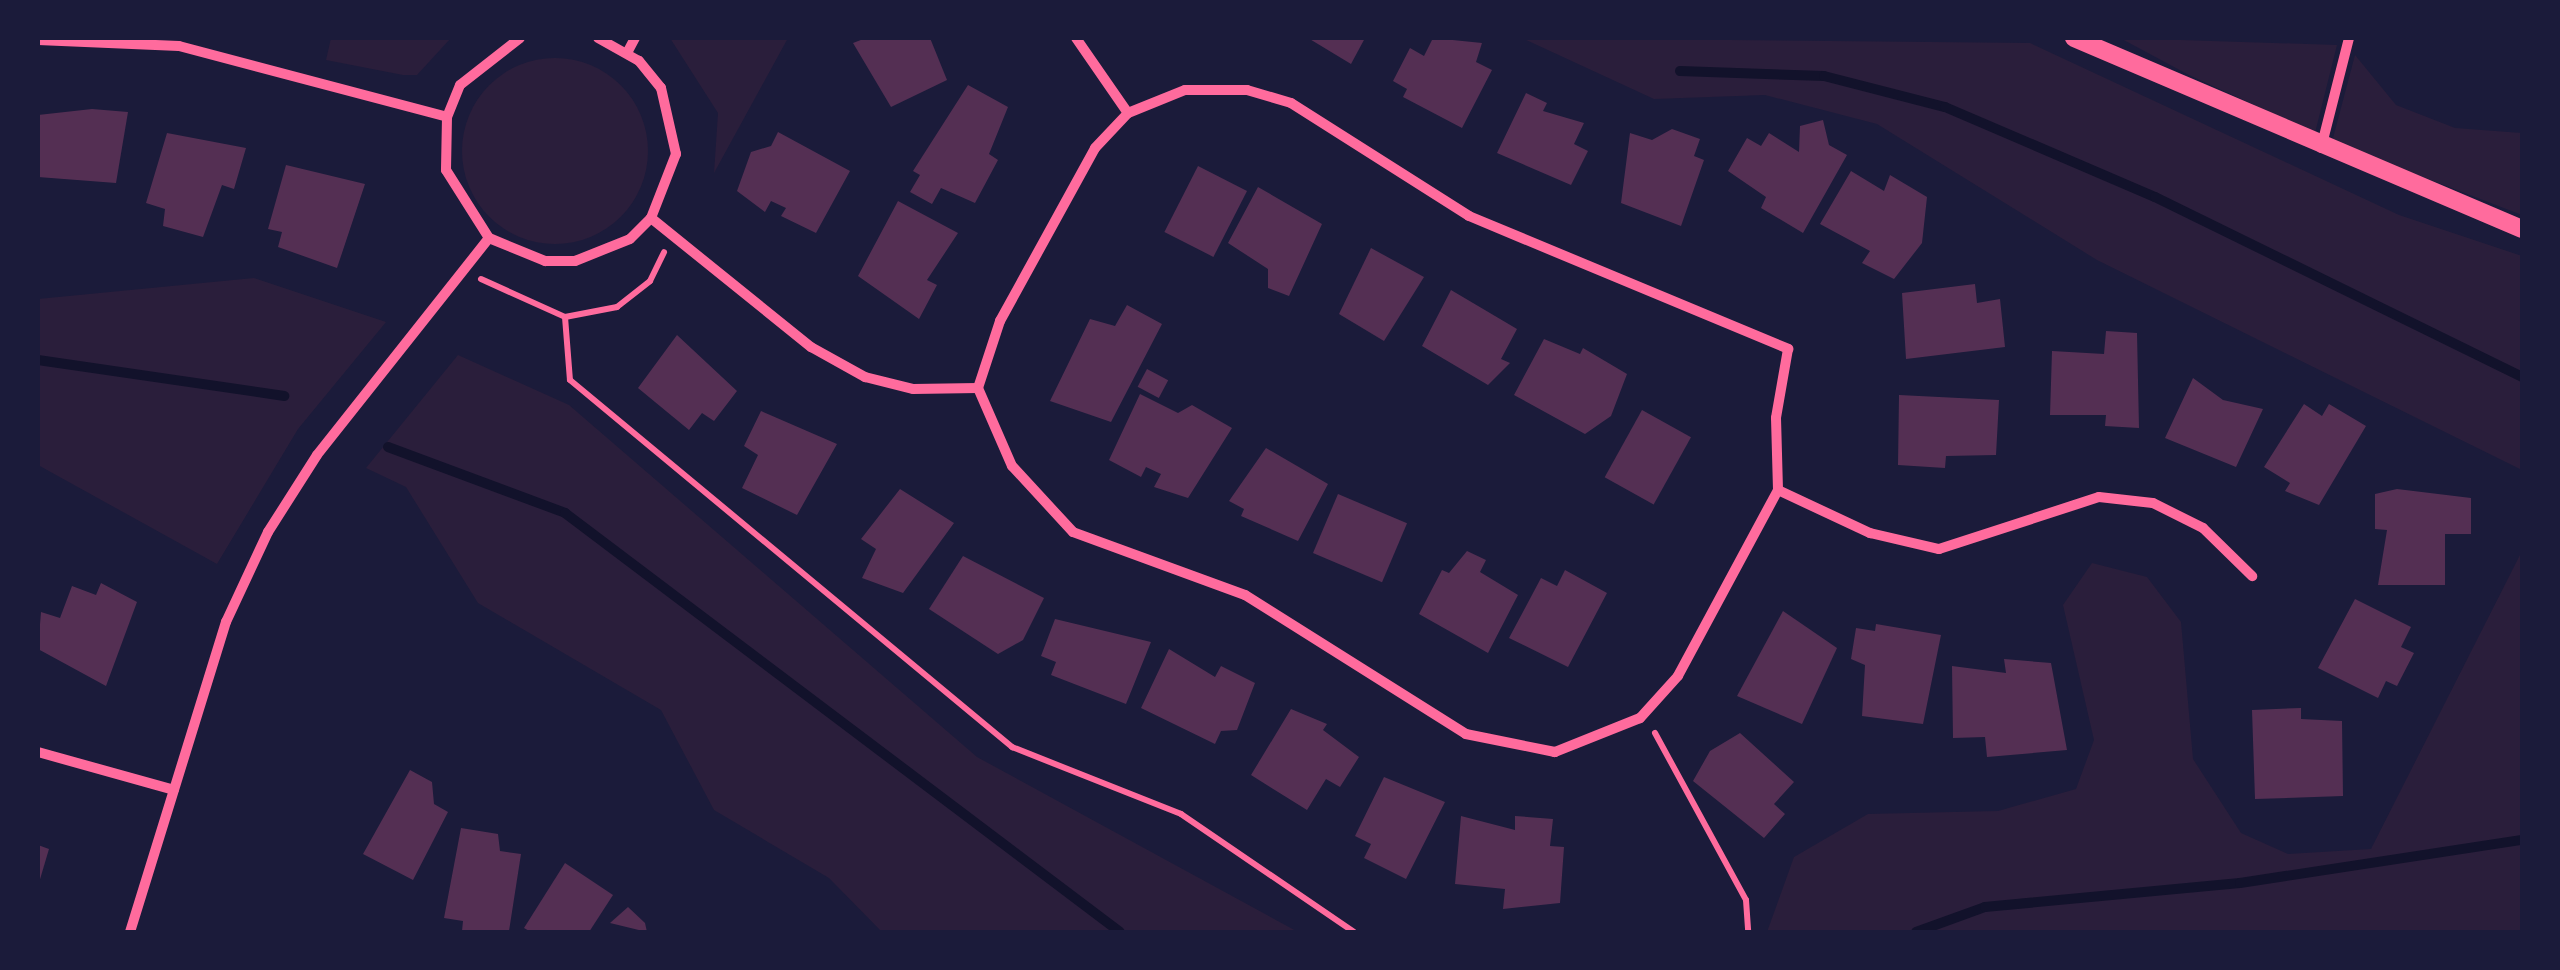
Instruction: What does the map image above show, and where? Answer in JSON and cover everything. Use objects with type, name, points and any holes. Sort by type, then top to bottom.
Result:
[{"type":"street","points":[[520,38],[482,59],[447,117],[455,196],[489,238],[544,261],[574,261],[630,239],[652,218],[672,171],[673,120],[660,88],[627,53],[598,38]]},
{"type":"street","points":[[627,53],[636,38]]},
{"type":"street","points":[[1076,38],[1128,113]]},
{"type":"street","points":[[2074,38],[2321,149],[2522,229]]},
{"type":"street","points":[[2321,149],[2349,38]]},
{"type":"street","points":[[38,40],[179,46],[447,117]]},
{"type":"street","points":[[1186,90],[1247,90],[1291,103],[1469,216],[1788,350],[1776,418],[1778,490],[1678,676],[1640,718],[1555,752],[1466,734],[1246,595],[1073,532],[1012,466],[978,388],[1000,322],[1095,148],[1128,113],[1186,90]]},
{"type":"street","points":[[652,218],[811,347],[865,377],[912,389],[978,388]]},
{"type":"street","points":[[130,932],[226,622],[268,532],[489,238]]},
{"type":"street","points":[[1778,490],[1870,533],[1940,549],[2099,497],[2154,503],[2203,528],[2252,576]]},
{"type":"street","points":[[38,752],[174,790]]},
{"type":"path","points":[[464,268],[514,300],[565,316],[617,306],[650,281],[675,236]]},
{"type":"path","points":[[565,316],[570,380],[1012,747],[1181,814],[1354,932]]},
{"type":"path","points":[[1640,718],[1660,738],[1746,900],[1748,932]]},
{"type":"shaded area","points":[[331,38],[451,38],[417,75],[403,75],[326,60]]},
{"type":"shaded area","points":[[670,38],[788,38],[714,173],[718,113]]},
{"type":"shaded area","points":[[1522,38],[2030,43],[2399,215],[2522,256],[2522,470],[2097,260],[1877,124],[1765,95],[1654,99]]},
{"type":"shaded area","points":[[2120,38],[2337,45],[2315,133],[2189,75]]},
{"type":"shaded area","points":[[2355,55],[2396,105],[2455,128],[2522,133],[2522,215],[2332,142]]},
{"type":"shaded area","points":[[555,58],[591,65],[621,85],[641,115],[648,151],[641,187],[621,217],[591,237],[555,244],[519,237],[489,217],[469,187],[462,151],[469,115],[489,85],[519,65]]},
{"type":"shaded area","points":[[254,278],[386,322],[298,429],[217,564],[38,465],[38,299]]},
{"type":"shaded area","points":[[458,355],[569,405],[977,757],[1298,932],[882,932],[829,878],[714,810],[661,710],[478,603],[406,487],[366,468]]},
{"type":"shaded area","points":[[2522,551],[2522,932],[1767,932],[1794,857],[1868,814],[1998,811],[2076,789],[2094,740],[2063,605],[2092,563],[2147,577],[2181,622],[2193,759],[2241,833],[2288,854],[2371,849]]},
{"type":"building","points":[[866,38],[930,38],[947,80],[891,107],[853,43]]},
{"type":"building","points":[[1308,38],[1365,38],[1351,64]]},
{"type":"building","points":[[1433,38],[1482,43],[1476,62],[1492,70],[1462,128],[1403,97],[1407,89],[1393,81],[1410,48],[1424,56]]},
{"type":"building","points":[[968,85],[1008,107],[989,154],[998,160],[975,203],[941,188],[932,204],[910,192],[920,175],[913,171]]},
{"type":"building","points":[[1526,93],[1547,103],[1543,111],[1584,123],[1574,144],[1588,151],[1571,185],[1497,153]]},
{"type":"building","points":[[92,109],[128,112],[116,183],[38,177],[38,115]]},
{"type":"building","points":[[1823,120],[1829,145],[1847,155],[1803,233],[1761,208],[1766,197],[1728,171],[1747,138],[1761,146],[1769,133],[1799,152],[1800,126]]},
{"type":"building","points":[[1672,129],[1700,139],[1694,156],[1704,160],[1681,226],[1621,203],[1630,133],[1652,140]]},
{"type":"building","points":[[778,132],[850,171],[816,233],[781,216],[786,208],[771,201],[765,212],[737,191],[751,152],[771,146]]},
{"type":"building","points":[[167,133],[246,148],[234,189],[222,185],[203,237],[163,226],[165,209],[146,203]]},
{"type":"building","points":[[286,165],[365,184],[337,268],[278,247],[282,232],[268,229]]},
{"type":"building","points":[[1198,166],[1247,191],[1213,257],[1164,232]]},
{"type":"building","points":[[1851,171],[1884,191],[1890,175],[1927,197],[1922,243],[1894,279],[1862,263],[1870,251],[1820,224]]},
{"type":"building","points":[[1258,187],[1322,224],[1289,296],[1268,288],[1268,269],[1228,243]]},
{"type":"building","points":[[898,201],[958,233],[927,280],[937,285],[919,319],[858,276]]},
{"type":"building","points":[[1371,248],[1424,277],[1384,341],[1339,314]]},
{"type":"building","points":[[1975,284],[1977,303],[2000,299],[2005,347],[1906,359],[1902,293]]},
{"type":"building","points":[[1451,290],[1517,329],[1501,359],[1510,363],[1488,385],[1422,346]]},
{"type":"building","points":[[1127,305],[1162,324],[1111,422],[1050,401],[1090,319],[1115,326]]},
{"type":"building","points":[[2106,331],[2137,333],[2139,428],[2105,426],[2106,415],[2050,415],[2052,351],[2104,354]]},
{"type":"building","points":[[677,335],[737,391],[714,421],[702,413],[689,430],[638,388]]},
{"type":"building","points":[[1544,339],[1580,354],[1583,348],[1627,374],[1611,416],[1585,434],[1514,395]]},
{"type":"building","points":[[1147,369],[1168,380],[1159,398],[1138,387]]},
{"type":"building","points":[[2193,378],[2223,400],[2263,409],[2236,467],[2165,438]]},
{"type":"building","points":[[1140,394],[1178,413],[1192,405],[1232,428],[1188,498],[1154,487],[1161,474],[1146,467],[1141,477],[1109,460]]},
{"type":"building","points":[[1899,395],[1999,400],[1996,455],[1946,456],[1945,468],[1898,465]]},
{"type":"building","points":[[2304,404],[2322,416],[2329,404],[2366,426],[2319,505],[2285,491],[2290,483],[2264,467]]},
{"type":"building","points":[[1642,410],[1691,437],[1654,504],[1605,477]]},
{"type":"building","points":[[761,411],[837,444],[797,515],[742,488],[758,455],[744,446]]},
{"type":"building","points":[[1266,448],[1328,484],[1298,541],[1241,516],[1244,509],[1229,501]]},
{"type":"building","points":[[900,489],[954,523],[903,593],[862,578],[876,549],[861,539]]},
{"type":"building","points":[[2397,489],[2471,498],[2471,534],[2445,534],[2445,585],[2378,585],[2387,530],[2375,529],[2375,494]]},
{"type":"building","points":[[1338,494],[1407,523],[1382,582],[1313,553]]},
{"type":"building","points":[[1467,551],[1486,560],[1480,572],[1518,595],[1488,653],[1419,614],[1442,570],[1449,573]]},
{"type":"building","points":[[963,556],[1044,598],[1023,640],[998,654],[929,609]]},
{"type":"building","points":[[1565,570],[1607,593],[1568,667],[1509,638],[1541,578],[1557,586]]},
{"type":"building","points":[[101,583],[137,602],[106,686],[38,649],[41,612],[60,618],[72,586],[96,595]]},
{"type":"building","points":[[2355,599],[2411,627],[2401,647],[2414,653],[2397,686],[2386,681],[2378,698],[2318,668]]},
{"type":"building","points":[[1783,611],[1837,648],[1802,724],[1737,696]]},
{"type":"building","points":[[1055,619],[1151,642],[1126,704],[1051,675],[1056,662],[1041,656]]},
{"type":"building","points":[[1876,624],[1941,635],[1923,724],[1862,716],[1865,665],[1851,659],[1856,628],[1875,631]]},
{"type":"building","points":[[1169,649],[1215,677],[1221,666],[1255,683],[1237,730],[1221,731],[1215,744],[1141,708]]},
{"type":"building","points":[[2004,659],[2051,663],[2067,750],[1987,757],[1985,737],[1953,738],[1952,666],[2006,673]]},
{"type":"building","points":[[2301,708],[2301,719],[2342,721],[2343,796],[2255,799],[2252,710]]},
{"type":"building","points":[[1291,709],[1327,724],[1323,730],[1359,757],[1340,787],[1326,779],[1307,810],[1251,775]]},
{"type":"building","points":[[1740,733],[1794,782],[1774,804],[1785,814],[1764,838],[1693,781],[1710,751]]},
{"type":"building","points":[[410,770],[432,782],[434,804],[448,812],[413,880],[363,854]]},
{"type":"building","points":[[1384,777],[1445,802],[1406,879],[1364,858],[1371,844],[1355,836]]},
{"type":"building","points":[[1461,816],[1515,830],[1515,816],[1553,819],[1550,846],[1564,847],[1560,903],[1503,909],[1505,889],[1455,884]]},
{"type":"building","points":[[461,828],[498,834],[500,851],[521,854],[509,931],[462,931],[463,921],[444,918]]},
{"type":"building","points":[[38,845],[49,849],[38,886]]},
{"type":"building","points":[[565,863],[613,895],[589,932],[531,932],[524,928]]},
{"type":"building","points":[[628,907],[645,923],[647,932],[610,923]]},
{"type":"waterway","points":[[1680,71],[1824,76],[1945,107],[2155,197],[2522,377]]},
{"type":"waterway","points":[[38,360],[284,396]]},
{"type":"waterway","points":[[388,447],[565,513],[1120,932]]},
{"type":"waterway","points":[[1916,932],[1985,907],[2240,883],[2522,840]]}]
